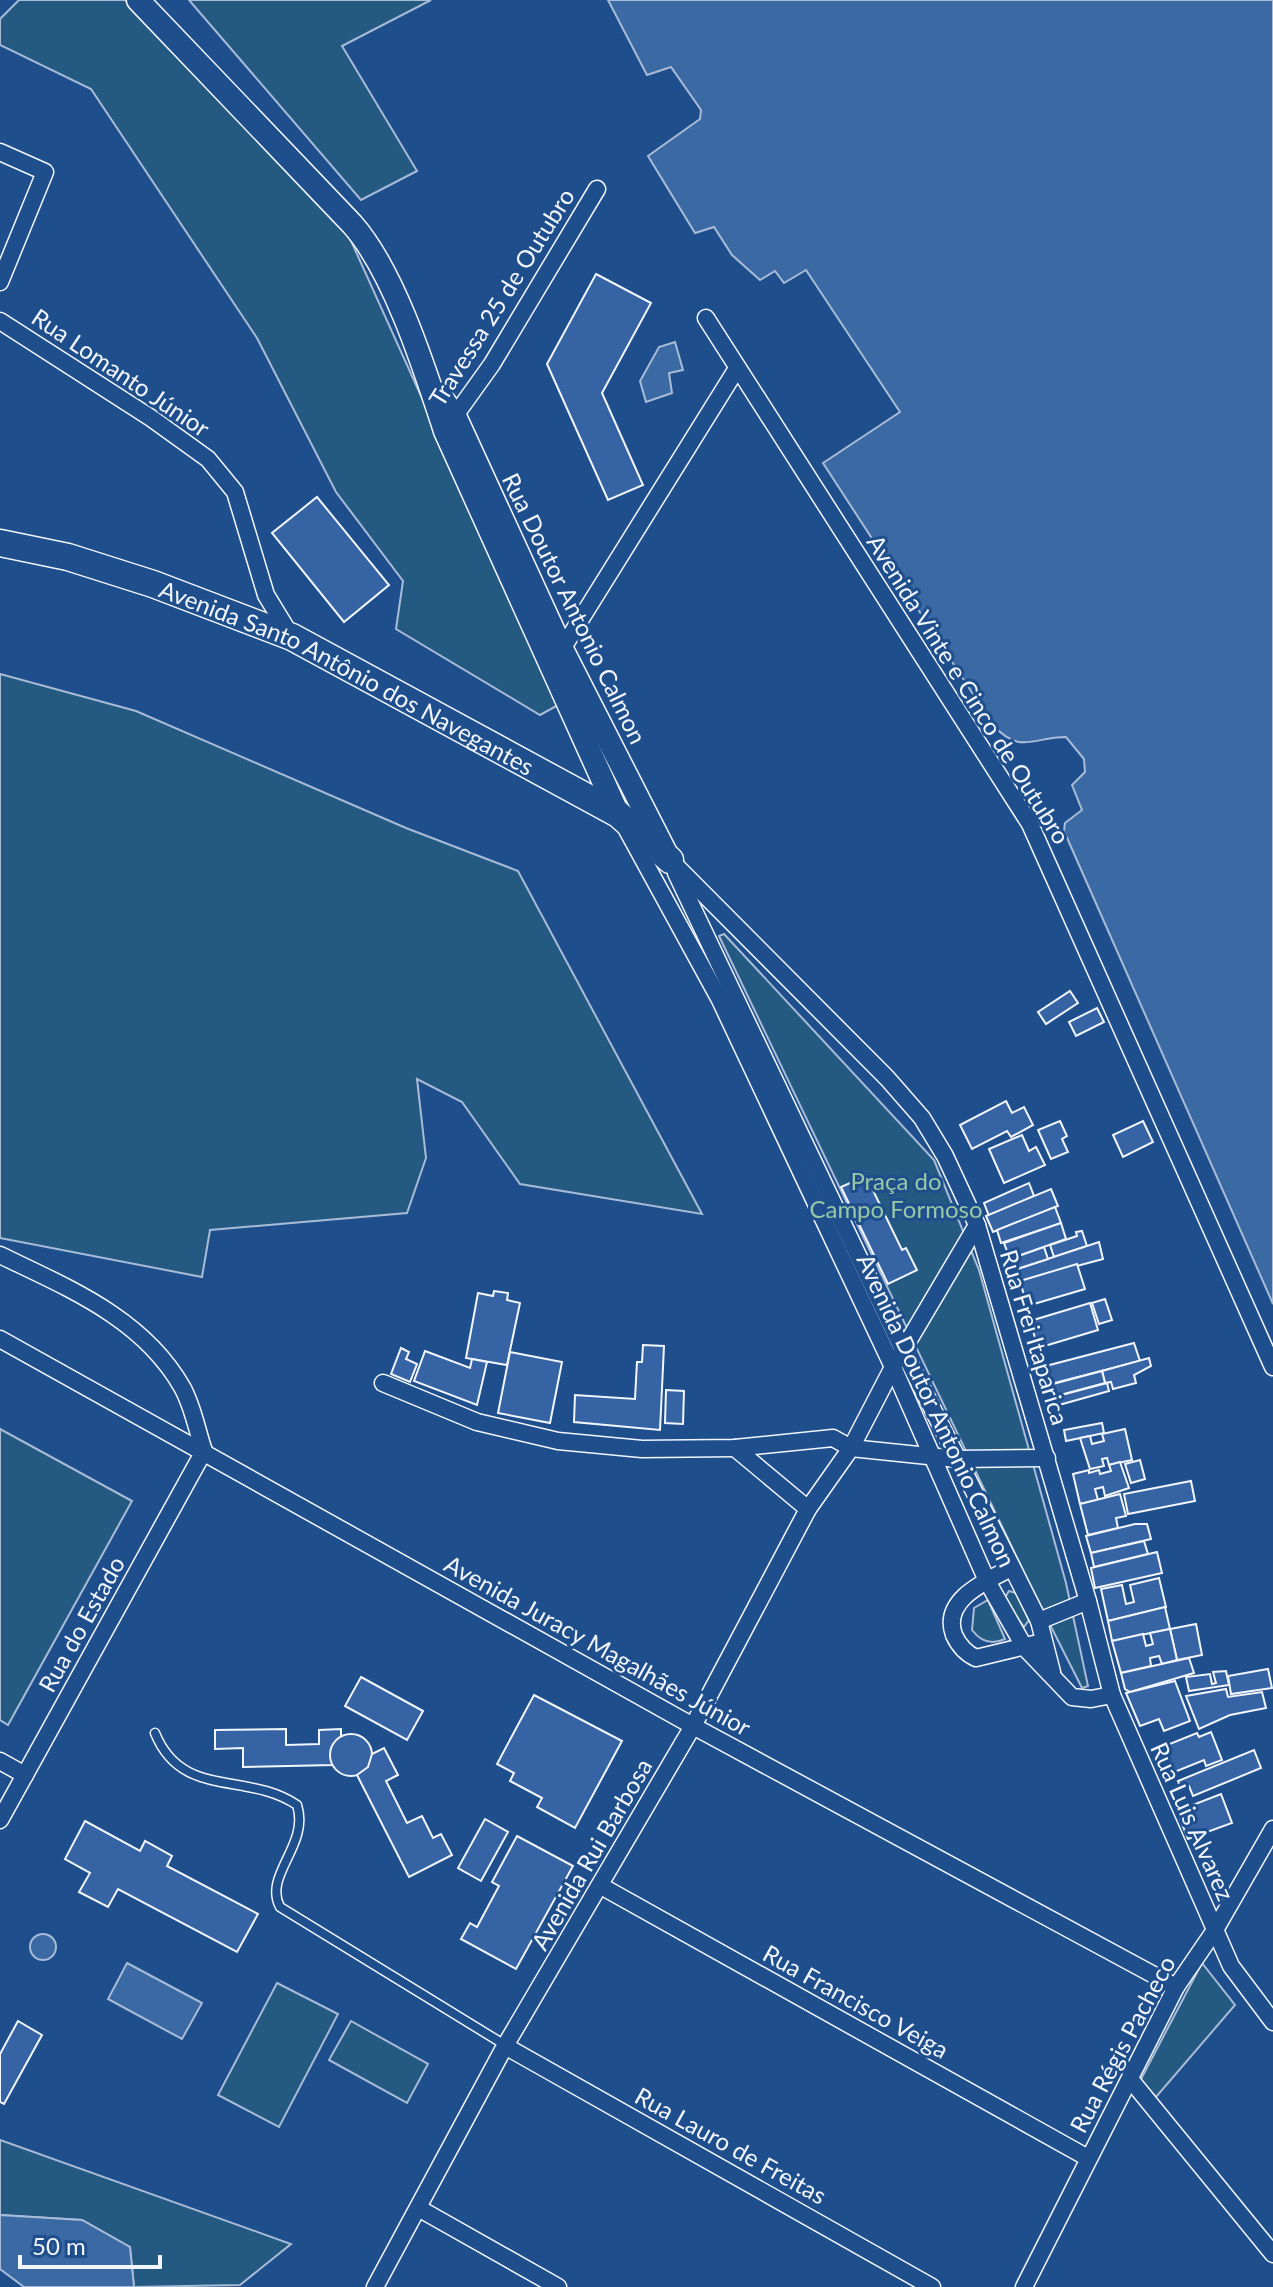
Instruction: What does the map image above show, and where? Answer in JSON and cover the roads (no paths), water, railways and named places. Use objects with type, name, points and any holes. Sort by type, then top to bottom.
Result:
[{"type":"main road","name":"Avenida Santo Antônio dos Navegantes","points":[[0,543],[68,557],[153,584],[292,637],[618,814],[670,860]]},
{"type":"street","name":"Rua Doutor Antonio Calmon","points":[[138,0],[363,236],[383,273],[428,380],[556,657],[618,814]]},
{"type":"street","points":[[0,152],[45,172],[0,282]]},
{"type":"street","name":"Travessa 25 de Outubro","points":[[450,424],[492,364],[597,189]]},
{"type":"street","name":"Avenida Vinte e Cinco de Outubro","points":[[706,318],[736,370],[1030,824],[1273,1367]]},
{"type":"street","name":"Rua Lomanto Júnior","points":[[0,321],[151,418],[208,459],[235,492],[266,595],[292,637]]},
{"type":"street","points":[[556,657],[736,370]]},
{"type":"street","name":"Rua Doutor Antonio Calmon","points":[[556,657],[670,860]]},
{"type":"street","name":"Avenida Doutor Antonio Calmon","points":[[618,814],[727,998]]},
{"type":"street","name":"Avenida Doutor Antonio Calmon","points":[[670,860],[727,998],[791,1131],[1039,1621],[1052,1674]]},
{"type":"street","name":"Rua Frei Itaparica","points":[[670,860],[917,1112],[945,1156],[977,1225],[1047,1458],[1112,1695]]},
{"type":"street","name":"Avenida Doutor Antonio Calmon","points":[[791,1131],[929,1454],[987,1581],[1025,1648],[1072,1697],[1091,1699],[1112,1695]]},
{"type":"street","name":"Avenida Rui Barbosa","points":[[375,2287],[420,2209],[505,2046],[693,1726],[808,1509],[851,1448],[893,1367],[977,1225]]},
{"type":"street","points":[[0,1255],[87,1297],[143,1338],[183,1389],[204,1451]]},
{"type":"street","name":"Avenida Juracy Magalhães Júnior","points":[[0,1339],[693,1726],[1176,1987]]},
{"type":"street","points":[[383,1383],[477,1422],[558,1441],[642,1449],[735,1448],[833,1438],[851,1448],[957,1459],[1047,1458]]},
{"type":"street","points":[[735,1448],[808,1509]]},
{"type":"street","name":"Rua do Estado","points":[[0,1820],[204,1451]]},
{"type":"street","points":[[1011,1568],[962,1598],[952,1622],[959,1644],[969,1655],[982,1659],[1044,1640]]},
{"type":"street","points":[[1039,1621],[1088,1601]]},
{"type":"street","name":"Rua Luis Alvarez","points":[[1112,1695],[1231,1966],[1273,2022]]},
{"type":"street","points":[[0,1761],[25,1775]]},
{"type":"street","name":"Rua Régis Pacheco","points":[[1024,2287],[1176,1987],[1215,1930],[1273,1829]]},
{"type":"street","name":"Rua Francisco Veiga","points":[[601,1886],[1088,2158]]},
{"type":"street","name":"Rua Lauro de Freitas","points":[[505,2046],[932,2287]]},
{"type":"street","points":[[1130,2079],[1273,2254]]},
{"type":"street","points":[[420,2209],[558,2287]]},
{"type":"lane","points":[[155,1733],[162,1750],[190,1775],[271,1792],[297,1805],[302,1824],[276,1888],[280,1907],[505,2046]]},
{"type":"park label","name":"Praça do Campo Formoso","points":[[896,1194]]}]
